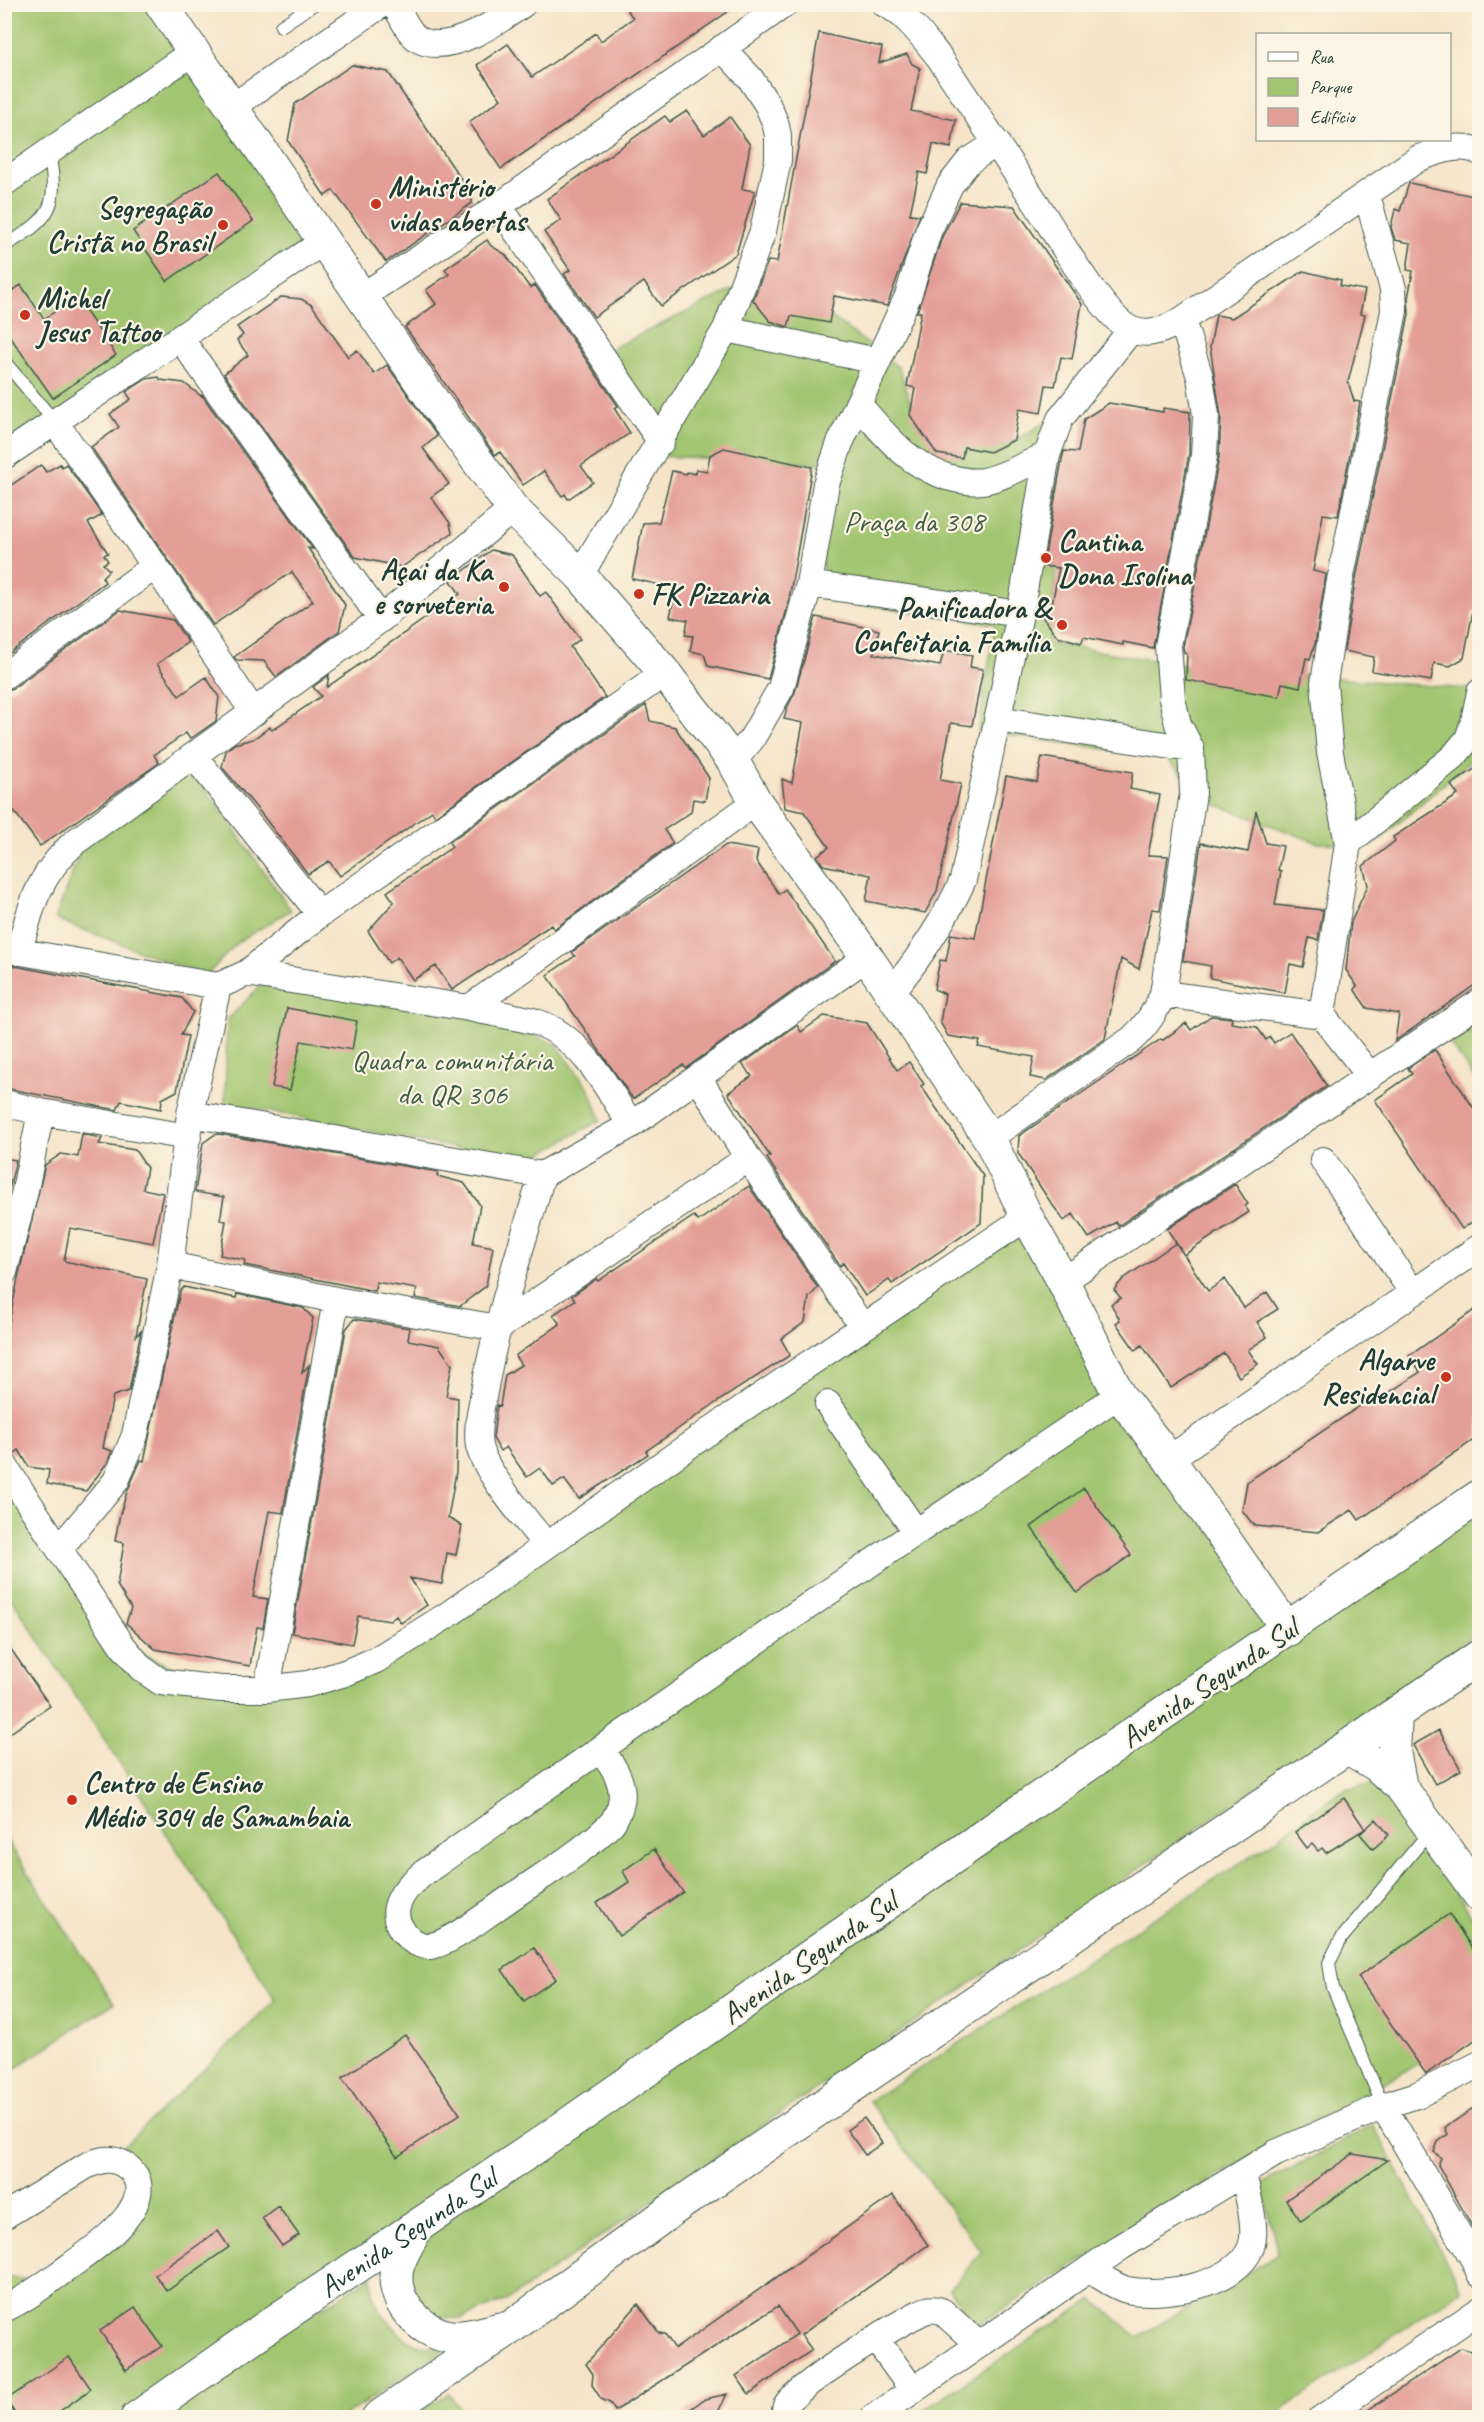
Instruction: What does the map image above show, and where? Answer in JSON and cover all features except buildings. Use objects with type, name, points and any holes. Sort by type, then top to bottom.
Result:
[{"type":"main road","name":"Avenida Segunda Sul","points":[[137,2418],[546,2140],[1479,1496]]},
{"type":"main road","points":[[378,2418],[510,2328],[677,2206],[1479,1656]]},
{"type":"main road","points":[[418,2225],[404,2250],[397,2274],[401,2296],[414,2319],[422,2326],[452,2337],[510,2328]]},
{"type":"street","points":[[161,4],[436,405],[513,509],[580,575],[664,673],[733,762],[756,802],[867,957],[989,1137],[1027,1217],[1063,1281],[1119,1395],[1168,1459],[1288,1630]]},
{"type":"street","points":[[232,107],[382,4]]},
{"type":"street","points":[[394,4],[415,38],[425,42],[440,43],[469,36],[523,4]]},
{"type":"street","points":[[362,297],[499,206],[785,4]]},
{"type":"street","points":[[885,4],[918,32],[939,57],[1111,314],[1131,330],[1162,331],[1182,320],[1419,158],[1456,147],[1472,148],[1479,152]]},
{"type":"street","points":[[580,575],[726,329],[763,231],[778,160],[778,135],[767,104],[750,78],[722,48]]},
{"type":"street","points":[[4,183],[194,52]]},
{"type":"street","points":[[733,762],[751,740],[781,688],[809,584],[826,484],[840,443],[908,296],[928,232],[950,185],[969,161],[997,143]]},
{"type":"street","points":[[1322,1015],[1348,843],[1330,753],[1324,683],[1339,586],[1394,311],[1393,289],[1367,195]]},
{"type":"street","points":[[499,206],[661,441]]},
{"type":"street","points":[[4,456],[323,242]]},
{"type":"street","points":[[989,1137],[1132,1039],[1153,1015],[1162,994],[1193,793],[1191,749],[1178,724],[1172,699],[1168,646],[1202,466],[1206,416],[1200,377],[1182,320]]},
{"type":"street","points":[[726,329],[878,361]]},
{"type":"street","points":[[891,993],[925,950],[951,907],[963,880],[1020,614],[1047,455],[1060,419],[1131,330]]},
{"type":"street","points":[[180,338],[381,619]]},
{"type":"street","points":[[859,405],[894,446],[916,464],[934,473],[960,481],[982,481],[1005,474],[1047,455]]},
{"type":"street","points":[[55,422],[254,713]]},
{"type":"street","points":[[513,509],[381,619],[75,842],[58,858],[30,906],[12,950],[218,986],[247,973],[320,915],[664,673]]},
{"type":"street","points":[[4,675],[155,566]]},
{"type":"street","points":[[809,584],[1020,614]]},
{"type":"street","points":[[1348,843],[1453,757],[1468,739],[1477,722],[1479,692]]},
{"type":"street","points":[[997,719],[1191,749]]},
{"type":"street","points":[[194,756],[320,915]]},
{"type":"street","points":[[469,1008],[756,802]]},
{"type":"street","points":[[4,1103],[41,1112],[189,1126],[542,1175],[631,1125],[699,1079],[867,957]]},
{"type":"street","points":[[247,973],[469,1008],[538,1023],[559,1034],[577,1049],[598,1075],[631,1125]]},
{"type":"street","points":[[60,1548],[116,1481],[135,1436],[170,1265],[189,1126],[218,986]]},
{"type":"street","points":[[1162,994],[1322,1015],[1370,1076]]},
{"type":"street","points":[[1063,1281],[1479,1002]]},
{"type":"street","points":[[699,1079],[748,1158],[862,1326]]},
{"type":"street","points":[[4,1272],[24,1195],[41,1112]]},
{"type":"street","points":[[170,1265],[336,1300],[498,1328],[748,1158]]},
{"type":"street","points":[[1323,1160],[1413,1293]]},
{"type":"street","points":[[542,1175],[498,1328],[480,1416],[479,1448],[513,1504],[546,1545]]},
{"type":"street","points":[[4,1465],[122,1645],[141,1668],[161,1682],[221,1689],[267,1689],[308,1684],[345,1673],[376,1660],[449,1614],[862,1326],[1027,1217]]},
{"type":"street","points":[[1168,1459],[1479,1246]]},
{"type":"street","points":[[267,1689],[336,1300]]},
{"type":"street","points":[[601,1749],[615,1768],[621,1785],[621,1805],[614,1821],[562,1862],[465,1929],[435,1946],[419,1945],[407,1937],[398,1923],[396,1909],[407,1886],[601,1749],[1119,1395]]},
{"type":"street","points":[[828,1404],[916,1532]]},
{"type":"street","points":[[1396,1715],[1394,1751],[1401,1787]]},
{"type":"street","points":[[1348,1748],[1376,1765],[1401,1787],[1479,1896]]},
{"type":"street","points":[[873,2418],[1121,2247],[1276,2152],[1383,2106],[1417,2095],[1479,2064]]},
{"type":"street","points":[[1383,2106],[1474,2260],[1479,2274]]},
{"type":"street","points":[[4,2216],[98,2161],[110,2159],[122,2163],[133,2172],[137,2184],[137,2197],[133,2208],[105,2240],[49,2282],[4,2309]]},
{"type":"street","points":[[1090,2270],[1124,2289],[1140,2292],[1189,2289],[1222,2276],[1241,2262],[1251,2249],[1254,2237],[1243,2173]]},
{"type":"street","points":[[785,2418],[787,2403],[798,2392],[876,2339],[921,2312],[938,2309],[950,2317],[979,2345]]},
{"type":"street","points":[[1322,2418],[1479,2310]]},
{"type":"street","points":[[876,2339],[912,2389]]},
{"type":"lane","points":[[281,26],[314,4]]},
{"type":"lane","points":[[4,246],[31,230],[46,216],[53,197],[54,180],[49,152]]},
{"type":"lane","points":[[4,361],[55,422]]},
{"type":"lane","points":[[1383,2106],[1333,1988],[1329,1963],[1341,1939],[1431,1830]]},
{"type":"green space","points":[[5,5],[163,5],[318,241],[5,456],[4,183],[14,176],[5,163]]},
{"type":"green space","name":"Praça da 308","points":[[771,271],[899,368],[919,427],[965,446],[1007,445],[1044,423],[1070,416],[1049,643],[1189,666],[1479,690],[1479,743],[1476,756],[1373,845],[1318,843],[1212,803],[1165,757],[978,731],[995,624],[822,598],[825,464],[659,456],[594,357]]},
{"type":"green space","points":[[193,771],[291,910],[238,942],[206,976],[55,919],[82,846]]},
{"type":"green space","name":"Quadra comunitária da QR 306","points":[[262,984],[471,1010],[556,1044],[589,1088],[601,1120],[526,1162],[225,1103],[227,1020]]},
{"type":"green space","points":[[1479,1014],[1479,1085],[1446,1038]]},
{"type":"green space","points":[[1027,1217],[1063,1281],[1288,1630],[137,2417],[5,2417],[5,2277],[49,2282],[137,2197],[110,2159],[276,2000],[5,1589],[4,1465],[122,1645],[221,1689],[345,1673]]},
{"type":"green space","points":[[1479,1509],[1479,1631],[1366,1713],[509,2299],[461,2319],[426,2316],[411,2292],[407,2283],[407,2274],[413,2258],[428,2233]]},
{"type":"green space","points":[[1378,1782],[1404,1811],[1438,1868],[1450,1882],[1479,1928],[1479,2030],[1251,2156],[976,2326],[949,2289],[982,2252],[869,2101],[1276,1840],[1345,1789]]},
{"type":"green space","points":[[7,1841],[114,2003],[5,2075],[4,1843]]},
{"type":"green space","points":[[1373,2125],[1462,2290],[1272,2417],[910,2418],[1093,2299],[1138,2337],[1278,2255],[1262,2184]]},
{"type":"green space","points":[[372,2276],[373,2296],[381,2313],[406,2340],[425,2347],[451,2345],[343,2417],[146,2418]]},
{"type":"green space","points":[[449,2393],[466,2417],[413,2417]]},
{"type":"place","name":"Ministério vidas abertas","points":[[376,204]]},
{"type":"place","name":"Segregação Cristã no Brasil","points":[[223,225]]},
{"type":"place","name":"Michel Jesus Tattoo","points":[[25,315]]},
{"type":"place","name":"Cantina Dona Isolina","points":[[1046,558]]},
{"type":"place","name":"Açai da Ka e sorveteria","points":[[504,587]]},
{"type":"place","name":"FK Pizzaria","points":[[639,594]]},
{"type":"place","name":"Panificadora & Confeitaria Família","points":[[1062,625]]},
{"type":"place","name":"Algarve Residencial","points":[[1446,1377]]},
{"type":"place","name":"Centro de Ensino Médio 304 de Samambaia","points":[[72,1800]]}]
